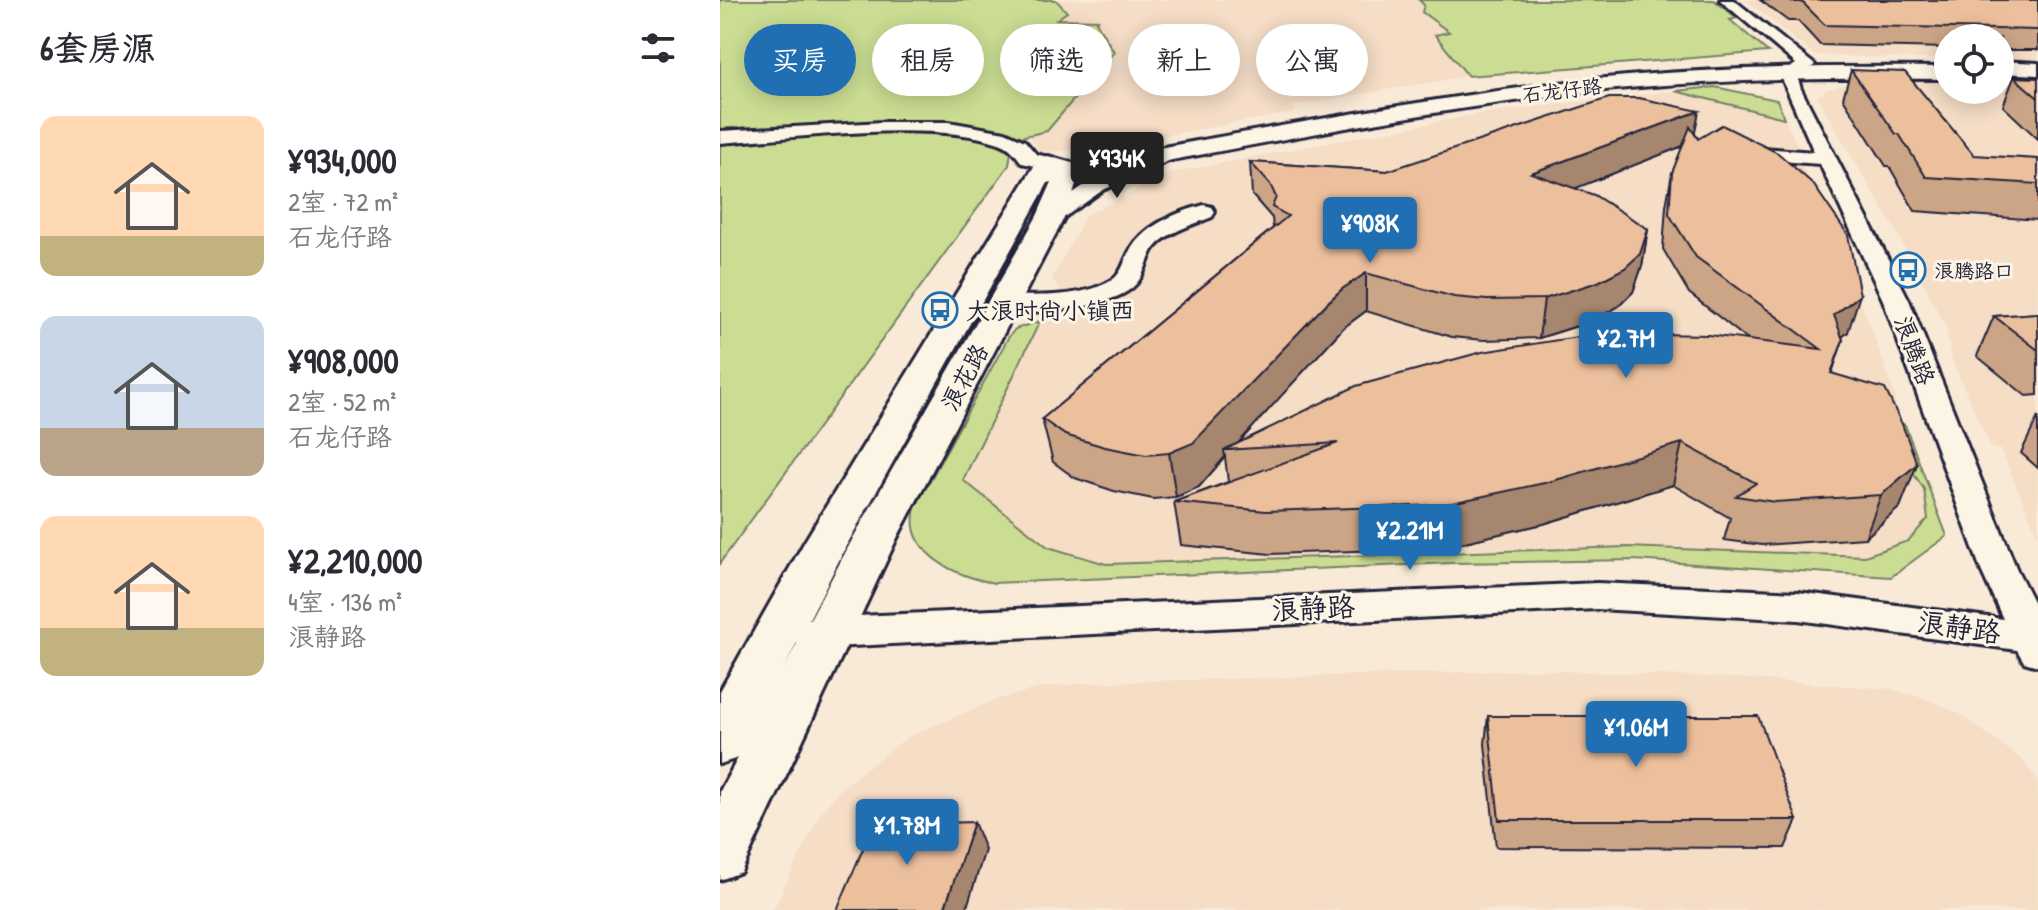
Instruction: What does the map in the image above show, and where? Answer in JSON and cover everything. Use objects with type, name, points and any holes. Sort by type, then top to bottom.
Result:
[{"type":"main road","name":"石龙仔路","points":[[1052,182],[1502,84],[1640,71],[1934,66]]},
{"type":"main road","points":[[2014,68],[2038,69]]},
{"type":"main road","name":"石龙仔路","points":[[1052,182],[1166,155],[1497,98],[1587,86],[1798,70],[1934,73]]},
{"type":"main road","points":[[2014,76],[2038,77]]},
{"type":"main road","points":[[1699,78],[1769,89],[1800,102]]},
{"type":"main road","name":"浪花路","points":[[720,852],[875,538],[1002,304],[1052,182]]},
{"type":"main road","name":"浪花路","points":[[720,741],[827,541],[1052,182]]},
{"type":"street","points":[[1726,0],[1798,70]]},
{"type":"street","name":"浪腾路","points":[[1798,70],[1800,102],[1896,300],[1999,570],[2036,642]]},
{"type":"street","points":[[720,137],[883,127],[964,129],[1005,138],[1018,145],[1052,182],[1096,186],[1166,155]]},
{"type":"street","points":[[1716,145],[1752,155],[1827,159]]},
{"type":"street","points":[[1002,304],[1064,300],[1119,286],[1135,271],[1146,244],[1156,235],[1204,212]]},
{"type":"street","name":"浪静路","points":[[778,635],[1597,596],[1798,606],[2036,642]]},
{"type":"shaded area","points":[[1055,0],[1419,0],[1425,5],[1423,12],[1450,33],[1435,36],[1468,76],[1368,93],[1368,24],[1256,24],[1256,96],[1351,96],[1292,106],[1296,110],[1293,113],[1081,150],[1040,152],[1029,135],[1037,131],[1043,96],[1112,96],[1112,24],[1054,24],[1055,19],[1065,11]]},
{"type":"shaded area","points":[[1746,0],[2038,0],[2038,63],[2014,62],[2014,24],[1934,24],[1934,59],[1814,55]]},
{"type":"shaded area","points":[[1861,80],[1934,81],[1934,104],[2014,104],[2014,84],[2038,85],[2038,536],[2001,450],[1991,448],[1976,415],[1951,358],[1946,327],[1897,233],[1817,97],[1825,90]]},
{"type":"shaded area","points":[[1675,91],[1784,118],[1798,147],[1790,149],[1811,181],[1874,336],[1895,396],[1895,414],[1905,461],[1924,489],[1928,519],[1908,541],[1865,556],[1627,547],[1106,564],[1048,547],[963,480],[1035,326],[1063,307],[1064,295],[1052,279],[1086,215],[1175,172],[1490,112]]},
{"type":"shaded area","points":[[1535,670],[1735,678],[1891,689],[1927,699],[1960,714],[2020,758],[2038,780],[2038,910],[773,910],[821,813],[841,788],[906,738],[992,701],[1040,688],[1084,683]]},
{"type":"green space","points":[[720,0],[1056,0],[1067,12],[1057,19],[1098,20],[1097,24],[1000,24],[1000,96],[1077,96],[1047,131],[1003,141],[1011,151],[1009,165],[720,563]]},
{"type":"green space","points":[[1419,0],[1714,0],[1737,18],[1730,20],[1768,52],[1468,76],[1435,35],[1449,32],[1422,12],[1424,5]]},
{"type":"green space","points":[[1715,87],[1777,100],[1784,118],[1675,91]]},
{"type":"green space","points":[[1040,321],[963,480],[1048,547],[1106,564],[1627,547],[1865,556],[1908,541],[1928,519],[1924,489],[1905,461],[1892,419],[1905,425],[1947,536],[1891,577],[1634,560],[1452,563],[994,583],[979,580],[949,568],[925,550],[917,538],[915,508],[1008,338],[1015,329]]},
{"type":"building","points":[[1790,0],[2038,0],[2038,30],[2014,29],[2014,24],[1934,24],[1934,28],[1825,25],[1802,2]]},
{"type":"building","points":[[1851,70],[1905,72],[1974,155],[2038,159],[2038,184],[1926,177],[1899,134]]},
{"type":"building","points":[[2014,77],[2038,78],[2038,98]]},
{"type":"building","points":[[1609,98],[1639,98],[1699,111],[1531,173],[1594,195],[1648,229],[1640,254],[1625,268],[1598,282],[1544,299],[1454,297],[1366,273],[1327,303],[1193,443],[1169,453],[1146,455],[1105,447],[1065,435],[1042,419],[1288,216],[1272,207],[1276,197],[1270,184],[1250,162],[1387,171]]},
{"type":"building","points":[[1722,125],[1778,153],[1813,184],[1848,235],[1860,295],[1834,315],[1843,340],[1831,373],[1885,389],[1917,464],[1881,495],[1775,502],[1736,496],[1756,483],[1682,443],[1549,482],[1442,505],[1266,511],[1174,502],[1338,443],[1224,450],[1356,386],[1482,352],[1603,333],[1708,335],[1821,349],[1696,257],[1669,214],[1672,173],[1690,127],[1698,139]]},
{"type":"building","points":[[2038,313],[2038,350],[1994,316]]},
{"type":"building","points":[[1488,716],[1758,716],[1797,820],[1499,820]]},
{"type":"building","points":[[974,822],[944,910],[837,910],[873,825]]},
{"type":"place","name":"浪腾路口","points":[[1908,270]]},
{"type":"place","name":"大浪时尚小镇西","points":[[940,310]]}]
